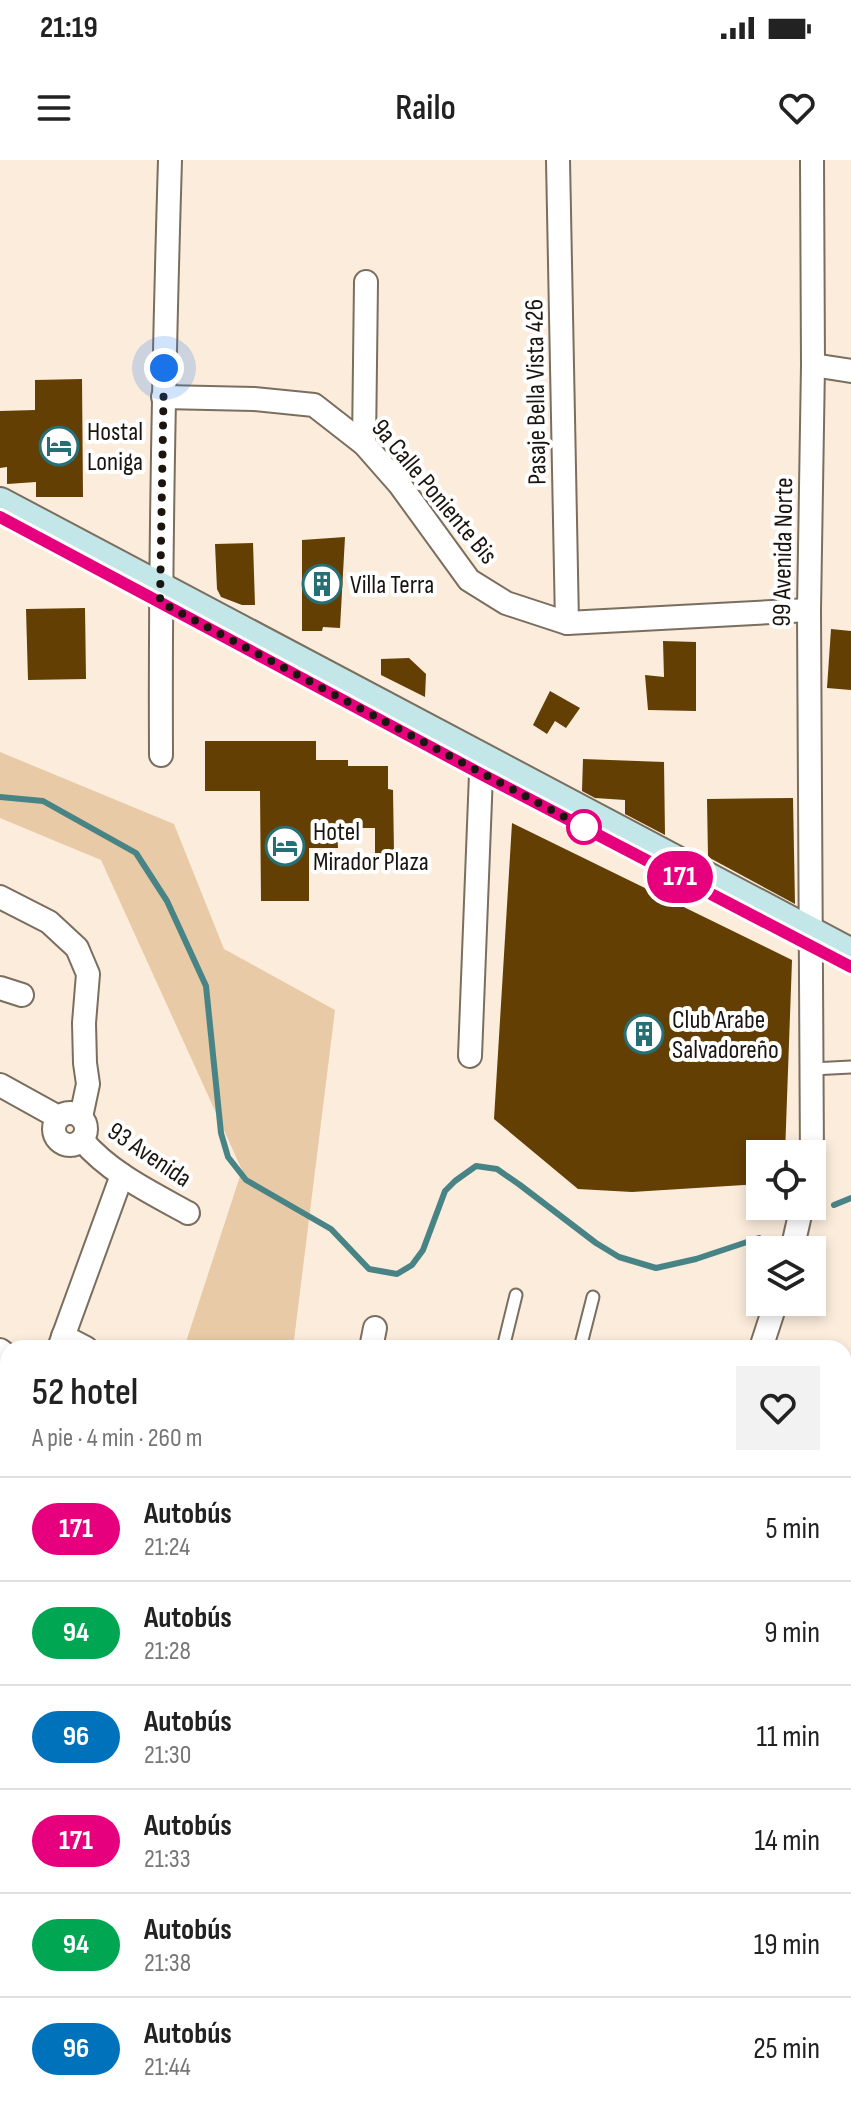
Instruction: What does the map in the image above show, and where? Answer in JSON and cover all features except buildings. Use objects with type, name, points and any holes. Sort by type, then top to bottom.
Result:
[{"type":"main road","points":[[0,503],[481,774],[811,939],[851,954]]},
{"type":"main road","points":[[0,517],[160,595],[811,939],[851,967]]},
{"type":"street","points":[[161,755],[160,595],[170,160]]},
{"type":"street","name":"Pasaje Bella Vista 426","points":[[558,160],[567,623]]},
{"type":"street","name":"99 Avenida Norte","points":[[812,160],[809,610],[812,1140]]},
{"type":"street","points":[[364,444],[366,282]]},
{"type":"street","points":[[813,365],[851,371]]},
{"type":"street","name":"9a Calle Poniente Bis","points":[[163,397],[254,399],[314,405],[364,444],[400,485],[469,580],[506,603],[567,623],[809,610]]},
{"type":"street","points":[[470,1056],[481,774]]},
{"type":"street","points":[[0,897],[49,922],[77,948],[88,974],[84,1023],[88,1084],[81,1117],[87,1129],[82,1140],[70,1145],[58,1141],[54,1129],[58,1117]]},
{"type":"street","points":[[0,1085],[58,1117],[70,1113],[81,1117]]},
{"type":"street","name":"93 Avenida","points":[[82,1140],[93,1153],[122,1175],[188,1213]]},
{"type":"street","points":[[62,1340],[122,1175]]},
{"type":"street","points":[[764,1340],[771,1316]]},
{"type":"lane","points":[[812,1069],[851,1067]]},
{"type":"lane","points":[[505,1340],[516,1295]]},
{"type":"lane","points":[[582,1340],[593,1297]]},
{"type":"shaded area","points":[[0,752],[174,824],[224,949],[335,1010],[294,1340],[187,1340],[242,1170],[101,860],[0,818]]},
{"type":"waterway","points":[[0,797],[43,801],[136,853],[167,901],[206,986],[221,1133],[228,1157],[246,1180],[331,1229],[369,1269],[397,1274],[412,1265],[423,1250],[445,1191],[476,1166],[497,1169],[619,1257],[656,1268],[746,1242]]},
{"type":"waterway","points":[[834,1205],[851,1198]]},
{"type":"bus line","name":"171","points":[[0,517],[851,967]]},
{"type":"place","name":"Hostal Loniga","points":[[59,446]]},
{"type":"place","name":"Villa Terra","points":[[322,584]]},
{"type":"place","name":"Hotel Mirador Plaza","points":[[285,846]]},
{"type":"place","name":"Club Arabe Salvadoreño","points":[[644,1034]]},
{"type":"route","points":[[164,368],[160,602],[591,831],[584,827]]}]
